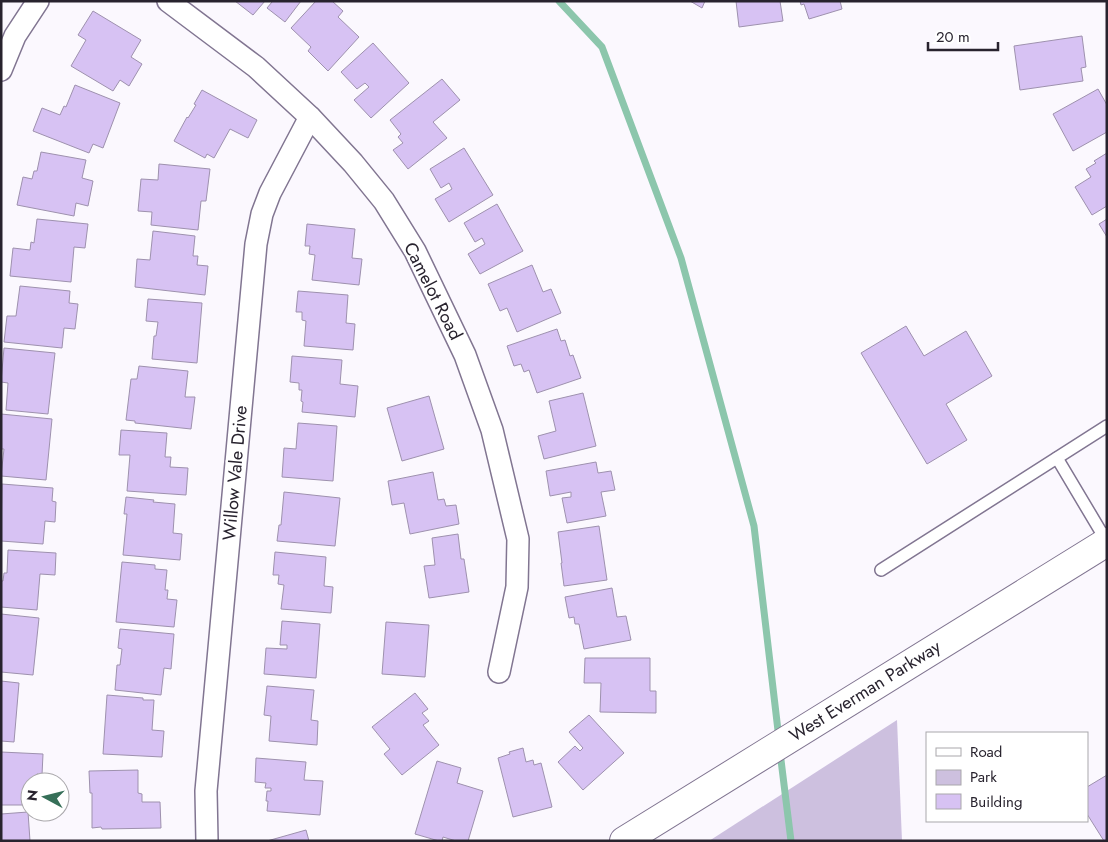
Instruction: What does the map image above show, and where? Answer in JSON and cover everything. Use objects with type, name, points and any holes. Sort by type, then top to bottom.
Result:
[{"type":"street","points":[[1,70],[15,36],[38,1]]},
{"type":"street","name":"Camelot Road","points":[[168,1],[256,67],[310,117],[353,163],[384,201],[415,251],[465,355],[492,430],[518,539],[517,587],[499,672]]},
{"type":"street","name":"Willow Vale Drive","points":[[207,841],[206,792],[256,244],[262,214],[270,193],[310,117]]},
{"type":"street","name":"West Everman Parkway","points":[[624,841],[1107,542]]},
{"type":"lane","points":[[881,570],[1107,426]]},
{"type":"lane","points":[[1057,458],[1107,542]]},
{"type":"green space","points":[[897,720],[902,841],[709,841]]},
{"type":"building","points":[[235,1],[265,1],[253,15]]},
{"type":"building","points":[[270,1],[301,1],[285,22],[267,8],[272,2]]},
{"type":"building","points":[[316,1],[332,1],[343,11],[338,17],[359,37],[328,71],[308,51],[311,47],[291,28]]},
{"type":"building","points":[[690,1],[705,1],[702,8]]},
{"type":"building","points":[[736,1],[780,1],[783,21],[739,27]]},
{"type":"building","points":[[800,1],[840,1],[842,9],[809,19],[804,4],[801,5]]},
{"type":"building","points":[[93,11],[141,40],[131,57],[142,64],[129,86],[120,80],[113,91],[71,66],[86,40],[78,35]]},
{"type":"building","points":[[1082,36],[1086,67],[1081,68],[1083,81],[1020,90],[1014,46]]},
{"type":"building","points":[[373,43],[409,83],[371,118],[354,100],[369,87],[365,83],[357,89],[341,72]]},
{"type":"building","points":[[442,79],[460,100],[433,122],[447,138],[408,169],[393,150],[403,143],[398,137],[401,134],[390,120]]},
{"type":"building","points":[[75,85],[120,103],[103,148],[93,144],[89,153],[33,131],[42,108],[60,115],[64,106],[66,107]]},
{"type":"building","points":[[1098,89],[1107,105],[1107,132],[1073,151],[1053,114]]},
{"type":"building","points":[[202,90],[257,120],[248,138],[230,129],[214,158],[207,154],[205,158],[174,141],[196,105],[194,104]]},
{"type":"building","points":[[464,148],[493,195],[449,222],[435,199],[452,189],[449,183],[441,188],[430,169]]},
{"type":"building","points":[[41,152],[86,160],[82,178],[93,181],[88,206],[76,203],[74,216],[17,205],[23,177],[32,179],[34,171],[37,171]]},
{"type":"building","points":[[1107,153],[1107,206],[1092,215],[1075,187],[1091,177],[1086,169],[1096,163],[1094,161]]},
{"type":"building","points":[[159,164],[210,169],[206,201],[201,201],[198,230],[151,225],[152,212],[138,211],[141,179],[158,180]]},
{"type":"building","points":[[497,204],[523,251],[480,274],[468,254],[485,244],[482,238],[475,242],[464,223]]},
{"type":"building","points":[[37,219],[88,224],[85,248],[74,247],[71,282],[10,276],[13,248],[30,250],[31,242],[34,243]]},
{"type":"building","points":[[1107,219],[1107,237],[1099,224]]},
{"type":"building","points":[[307,224],[355,229],[352,258],[362,259],[359,285],[312,280],[315,255],[309,254],[310,246],[305,246]]},
{"type":"building","points":[[153,231],[195,236],[193,256],[198,256],[197,265],[208,266],[205,295],[135,287],[137,259],[150,260]]},
{"type":"building","points":[[532,265],[543,292],[551,289],[561,313],[517,332],[507,308],[500,311],[488,284]]},
{"type":"building","points":[[20,286],[70,291],[69,303],[78,304],[75,329],[64,328],[62,348],[4,342],[7,316],[16,316]]},
{"type":"building","points":[[298,291],[348,295],[346,323],[355,324],[353,350],[304,346],[306,321],[302,320],[302,312],[296,312]]},
{"type":"building","points":[[148,299],[202,303],[197,363],[152,359],[154,336],[156,336],[158,322],[146,321]]},
{"type":"building","points":[[906,326],[924,356],[966,331],[992,376],[946,404],[967,440],[927,464],[861,353]]},
{"type":"building","points":[[557,329],[561,341],[565,340],[570,356],[573,355],[581,378],[537,393],[529,370],[524,372],[521,364],[514,366],[507,346]]},
{"type":"building","points":[[4,348],[55,353],[48,414],[6,410],[8,383],[1,382]]},
{"type":"building","points":[[292,356],[342,360],[340,384],[358,386],[355,417],[302,412],[302,390],[299,390],[299,383],[290,382]]},
{"type":"building","points":[[139,366],[188,371],[185,397],[195,397],[191,429],[135,423],[135,421],[126,420],[131,379],[137,379]]},
{"type":"building","points":[[583,393],[596,446],[544,459],[538,436],[556,431],[549,401]]},
{"type":"building","points":[[429,396],[444,449],[402,461],[387,408]]},
{"type":"building","points":[[1,414],[52,419],[46,480],[1,476],[4,449],[1,449]]},
{"type":"building","points":[[298,423],[337,426],[333,481],[282,477],[284,448],[296,449]]},
{"type":"building","points":[[121,430],[167,433],[165,457],[171,457],[170,467],[188,468],[186,495],[127,491],[130,455],[119,455]]},
{"type":"building","points":[[596,462],[598,473],[611,471],[615,490],[601,492],[606,516],[567,523],[562,498],[571,497],[571,492],[550,496],[546,471]]},
{"type":"building","points":[[433,472],[438,500],[444,499],[446,506],[456,505],[459,524],[410,534],[404,503],[392,505],[388,481]]},
{"type":"building","points":[[2,484],[53,488],[52,501],[56,502],[55,522],[45,521],[43,544],[1,541]]},
{"type":"building","points":[[284,492],[340,498],[335,546],[277,541],[279,525],[281,525]]},
{"type":"building","points":[[126,497],[175,504],[173,533],[182,534],[180,560],[123,555],[127,514],[124,514]]},
{"type":"building","points":[[599,526],[607,580],[564,586],[558,532]]},
{"type":"building","points":[[458,534],[461,559],[464,559],[469,592],[429,598],[424,566],[435,565],[432,538]]},
{"type":"building","points":[[8,550],[56,553],[55,575],[40,574],[37,610],[1,607],[1,581],[3,581],[4,573],[7,573]]},
{"type":"building","points":[[275,552],[326,557],[324,586],[333,587],[331,613],[281,609],[284,585],[278,584],[279,575],[273,575]]},
{"type":"building","points":[[122,562],[155,565],[155,569],[167,570],[165,590],[168,590],[167,599],[177,600],[174,627],[116,622]]},
{"type":"building","points":[[612,588],[617,617],[626,616],[631,640],[584,649],[579,624],[575,624],[574,617],[569,618],[565,597]]},
{"type":"building","points":[[1,614],[39,618],[33,675],[1,672]]},
{"type":"building","points":[[282,621],[320,624],[316,678],[264,674],[266,648],[287,649],[287,645],[280,645]]},
{"type":"building","points":[[386,622],[429,625],[425,677],[382,674]]},
{"type":"building","points":[[120,629],[174,634],[171,669],[164,668],[161,695],[115,690],[117,665],[120,665],[122,649],[118,648]]},
{"type":"building","points":[[585,658],[650,658],[650,691],[656,691],[656,713],[600,712],[601,683],[584,683]]},
{"type":"building","points":[[1,681],[19,683],[14,742],[1,741]]},
{"type":"building","points":[[267,686],[314,690],[311,720],[318,721],[317,745],[269,741],[271,716],[264,715]]},
{"type":"building","points":[[415,693],[428,709],[422,713],[429,721],[423,725],[439,745],[402,775],[384,754],[390,749],[372,727]]},
{"type":"building","points":[[107,695],[154,700],[152,730],[164,731],[162,757],[103,754]]},
{"type":"building","points":[[589,715],[624,753],[583,790],[558,762],[575,746],[580,751],[583,748],[569,732]]},
{"type":"building","points":[[523,748],[526,762],[533,760],[534,765],[541,763],[552,807],[513,817],[498,758]]},
{"type":"building","points":[[1,752],[43,754],[42,772],[20,772],[20,805],[1,805]]},
{"type":"building","points":[[256,758],[306,762],[304,780],[323,781],[320,815],[267,811],[267,791],[271,791],[271,788],[265,788],[266,783],[255,782]]},
{"type":"building","points":[[437,761],[461,768],[457,783],[483,791],[468,841],[456,841],[443,837],[442,841],[439,841],[415,834]]},
{"type":"building","points":[[138,770],[138,793],[142,794],[142,802],[160,802],[161,828],[92,828],[92,793],[90,793],[89,771]]},
{"type":"building","points":[[1107,775],[1107,841],[1104,841],[1088,816],[1088,786]]},
{"type":"building","points":[[20,813],[20,822],[29,822],[30,841],[1,841],[1,814]]},
{"type":"building","points":[[306,830],[309,841],[267,841]]},
{"type":"waterway","points":[[559,1],[602,47],[681,258],[754,526],[779,739]]},
{"type":"waterway","points":[[780,752],[791,841]]}]
